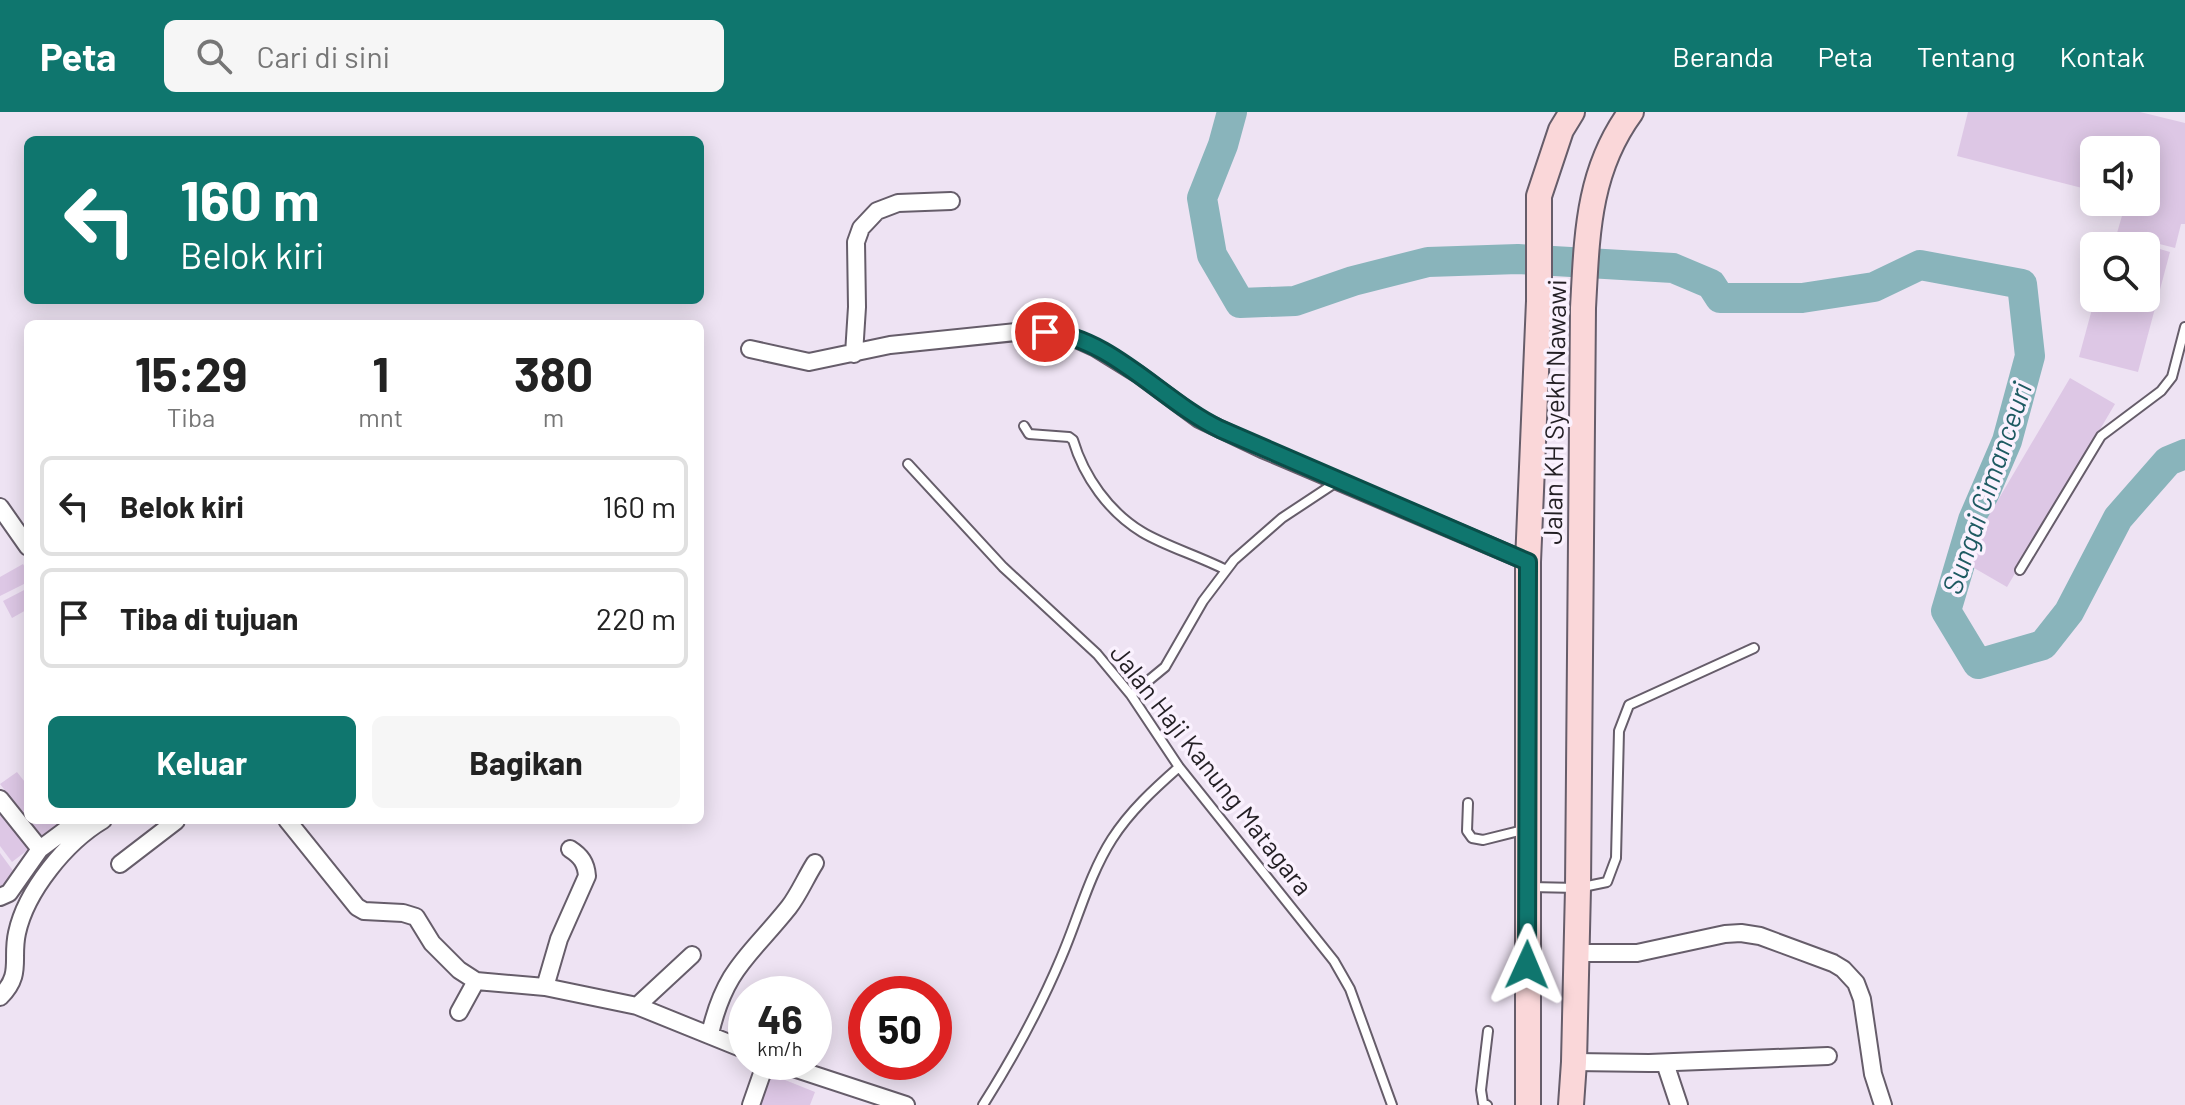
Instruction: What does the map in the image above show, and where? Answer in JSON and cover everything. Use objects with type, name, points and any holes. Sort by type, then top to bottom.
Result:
[{"type":"main road","name":"Jalan KH Syekh Nawawi","points":[[1528,1105],[1528,562],[1539,301],[1539,196],[1561,130],[1572,112]]},
{"type":"main road","name":"Jalan KH Syekh Nawawi","points":[[1571,1105],[1577,953],[1583,308],[1587,232],[1595,182],[1617,131],[1631,112]]},
{"type":"street","points":[[854,354],[856,242],[861,228],[877,211],[898,203],[951,201]]},
{"type":"street","points":[[750,349],[809,362],[890,345],[1026,331],[1063,333],[1096,348],[1138,374],[1199,419],[1528,562]]},
{"type":"street","points":[[0,507],[24,541]]},
{"type":"street","points":[[0,799],[40,849]]},
{"type":"street","points":[[0,897],[9,893],[40,849],[74,824]]},
{"type":"street","points":[[0,997],[13,981],[16,937],[28,900],[72,844],[96,824]]},
{"type":"street","points":[[120,864],[169,824]]},
{"type":"street","points":[[290,824],[357,907],[364,911],[403,913],[416,917],[432,943],[459,970],[476,981],[545,987],[637,1006],[728,1042]]},
{"type":"street","points":[[545,987],[559,939],[587,876],[587,866],[570,849]]},
{"type":"street","points":[[710,1034],[726,982],[790,905],[815,863]]},
{"type":"street","points":[[1577,953],[1637,953],[1741,933],[1760,936],[1833,963],[1856,983],[1862,999],[1873,1074],[1883,1105]]},
{"type":"street","points":[[637,1006],[692,955]]},
{"type":"street","points":[[459,1012],[476,981]]},
{"type":"street","points":[[1574,1062],[1665,1063],[1828,1056]]},
{"type":"street","points":[[1665,1063],[1679,1105]]},
{"type":"street","points":[[751,1105],[760,1080]]},
{"type":"street","points":[[825,1080],[887,1102],[906,1105]]},
{"type":"lane","points":[[2020,570],[2101,436],[2161,391],[2172,377],[2185,327]]},
{"type":"lane","points":[[1024,426],[1029,434],[1069,437],[1073,440],[1090,480],[1120,517],[1144,534],[1226,570]]},
{"type":"lane","name":"Jalan Haji Kanung Matagara","points":[[908,464],[1003,567],[1097,654],[1131,695],[1179,767],[1334,961],[1350,989],[1392,1105]]},
{"type":"lane","points":[[1131,695],[1165,667],[1203,601],[1234,560],[1282,518],[1338,481]]},
{"type":"lane","points":[[1528,887],[1578,888],[1607,882],[1616,858],[1619,731],[1629,705],[1754,648]]},
{"type":"lane","points":[[983,1105],[1037,1009],[1111,840],[1139,803],[1179,767]]},
{"type":"lane","points":[[1468,803],[1467,831],[1472,838],[1483,840],[1528,829]]},
{"type":"lane","points":[[1487,1105],[1483,1103],[1481,1090],[1488,1031]]},
{"type":"building","points":[[1968,112],[2140,112],[2185,123],[2185,224],[2181,224],[2175,248],[2160,244],[2160,232],[2117,232],[2122,216],[2160,216],[2160,136],[2080,136],[2080,187],[1957,156]]},
{"type":"building","points":[[2160,249],[2170,252],[2160,290]]},
{"type":"building","points":[[2091,312],[2154,312],[2138,372],[2079,357]]},
{"type":"building","points":[[2070,378],[2115,404],[2007,587],[1962,561]]},
{"type":"building","points":[[24,566],[24,584],[0,596],[0,577]]},
{"type":"building","points":[[24,590],[24,611],[12,618],[3,601]]},
{"type":"building","points":[[17,772],[24,781],[24,815],[0,784]]},
{"type":"building","points":[[0,811],[29,849],[12,862],[0,846]]},
{"type":"building","points":[[31,824],[57,824],[60,827],[43,840]]},
{"type":"building","points":[[0,853],[17,876],[0,889]]},
{"type":"building","points":[[767,1080],[785,1080],[815,1092],[810,1105],[757,1105]]},
{"type":"waterway","name":"Sungai Cimanceuri","points":[[1232,112],[1202,198],[1212,255],[1240,303],[1295,301],[1353,281],[1428,262],[1518,259],[1673,268],[1711,284],[1720,298],[1802,298],[1874,287],[1920,265],[2022,284],[2030,356],[2007,441],[1973,520],[1946,611],[1978,664],[2043,645],[2069,612],[2118,518],[2168,461],[2185,454]]},
{"type":"route","points":[[1045,332],[1063,333],[1096,348],[1138,374],[1199,419],[1262,449],[1528,562],[1527,965]]}]
